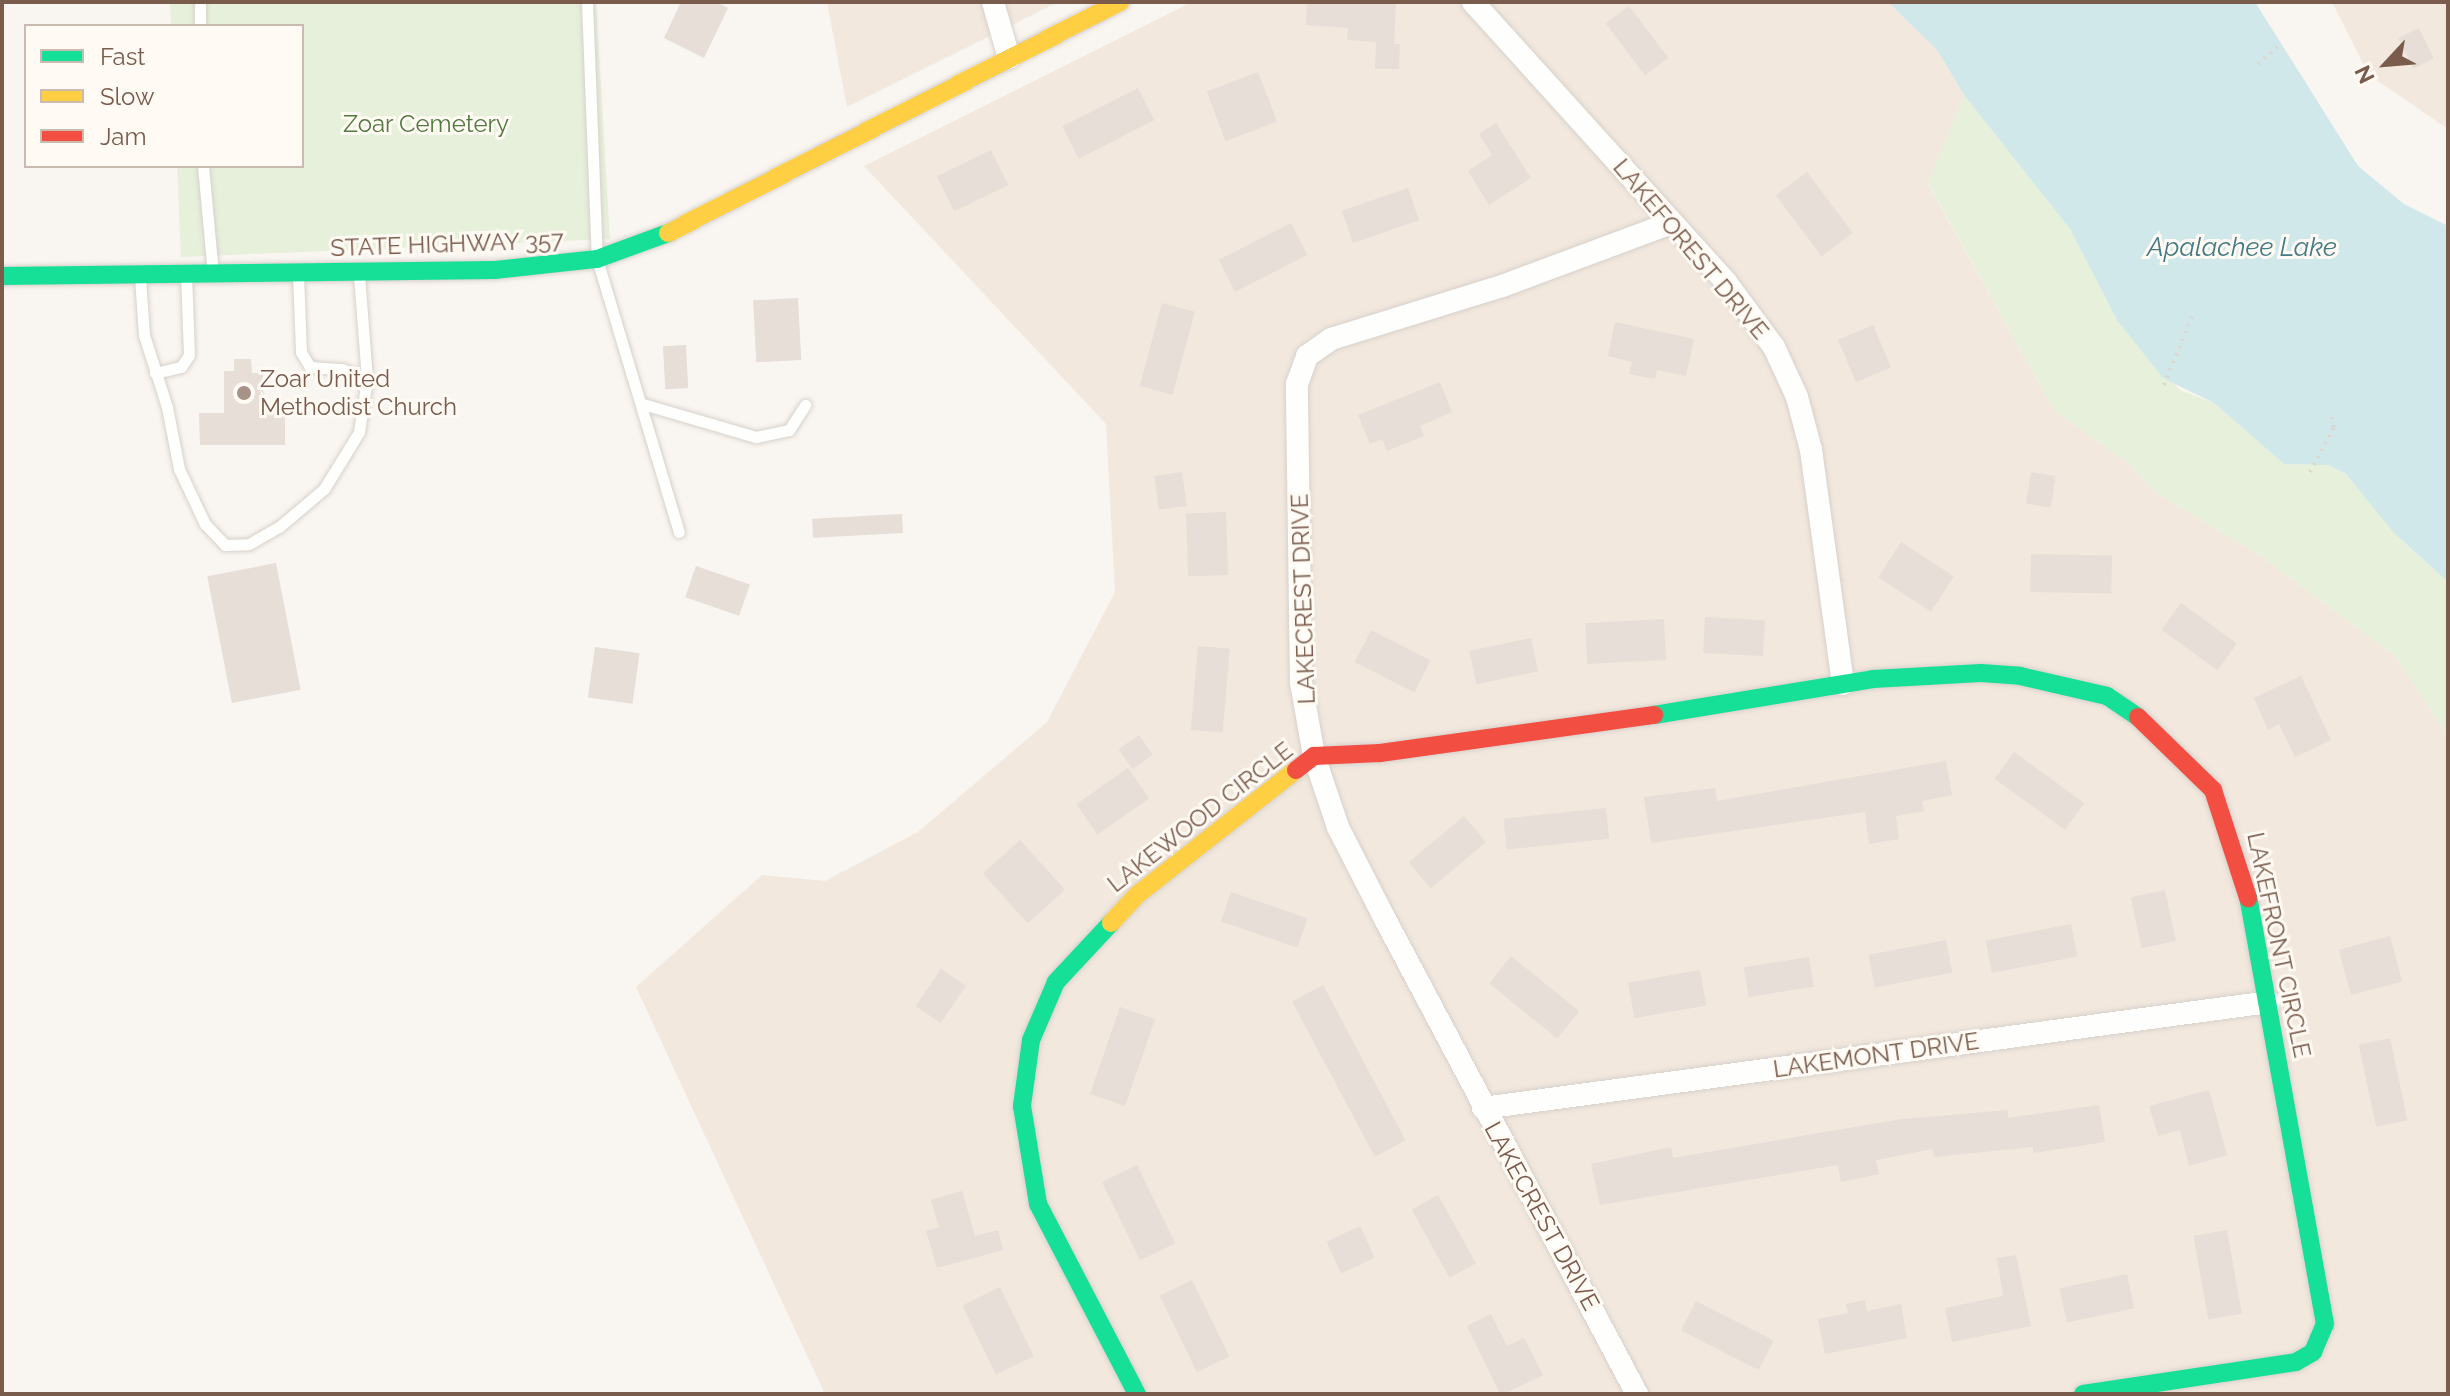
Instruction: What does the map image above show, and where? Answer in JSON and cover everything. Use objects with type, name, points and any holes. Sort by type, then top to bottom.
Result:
[{"type":"street","points":[[993,2],[1009,58]]},
{"type":"street","name":"STATE HIGHWAY 357","points":[[2,276],[509,269],[597,259],[673,231],[1120,2]]},
{"type":"street","name":"LAKEFOREST DRIVE","points":[[1473,2],[1751,314],[1774,347],[1797,397],[1811,450],[1843,684]]},
{"type":"street","name":"LAKECREST DRIVE","points":[[1637,1394],[1483,1108],[1338,827],[1314,756],[1301,682],[1297,384],[1307,356],[1331,339],[1502,286],[1671,223]]},
{"type":"street","name":"LAKEFRONT CIRCLE","points":[[1843,684],[1981,673],[2083,687],[2129,708],[2182,756],[2213,790],[2239,852],[2269,1002],[2325,1324],[2313,1352],[2296,1362],[2083,1394]]},
{"type":"street","name":"LAKEWOOD CIRCLE","points":[[1137,1394],[1038,1204],[1022,1117],[1031,1040],[1056,982],[1105,924],[1314,756],[1578,726],[1843,684]]},
{"type":"street","name":"LAKEMONT DRIVE","points":[[1483,1108],[2269,1002]]},
{"type":"lane","points":[[200,2],[200,24]]},
{"type":"lane","points":[[587,2],[597,259],[679,532]]},
{"type":"lane","points":[[203,168],[213,275]]},
{"type":"lane","points":[[140,275],[144,335],[179,469],[205,524],[225,545],[249,544],[279,527],[324,489],[359,432],[367,379],[359,273]]},
{"type":"lane","points":[[155,373],[181,367],[189,355],[186,274]]},
{"type":"lane","points":[[298,274],[301,352],[310,367],[342,369],[367,379]]},
{"type":"lane","points":[[643,404],[756,437],[789,430],[805,405]]},
{"type":"path","points":[[2258,64],[2281,43]]},
{"type":"path","points":[[2164,385],[2192,316]]},
{"type":"path","points":[[2310,472],[2334,427],[2331,414]]},
{"type":"shaded area","points":[[827,2],[1058,2],[847,107]]},
{"type":"shaded area","points":[[1192,2],[1888,2],[1937,50],[1964,95],[1928,184],[2054,410],[2129,464],[2156,493],[2258,554],[2395,656],[2448,736],[2448,1394],[825,1394],[636,987],[762,875],[825,881],[918,832],[1047,722],[1115,592],[1106,424],[864,166]]},
{"type":"shaded area","points":[[2332,2],[2448,2],[2448,129],[2369,75]]},
{"type":"green space","name":"Zoar Cemetery","points":[[170,2],[596,2],[610,239],[181,257],[177,168],[304,168],[304,24],[171,24]]},
{"type":"green space","points":[[1964,95],[2070,229],[2117,320],[2180,390],[2214,403],[2284,464],[2328,465],[2346,474],[2400,539],[2448,582],[2448,736],[2395,656],[2258,554],[2156,493],[2129,464],[2054,410],[1928,183]]},
{"type":"water","name":"Apalachee Lake","points":[[1888,2],[2255,2],[2358,166],[2404,204],[2448,226],[2448,582],[2395,534],[2346,474],[2328,465],[2284,464],[2214,403],[2163,378],[2117,320],[2070,229],[1964,95],[1937,50]]},
{"type":"building","points":[[681,2],[716,2],[728,8],[704,58],[664,38]]},
{"type":"building","points":[[1307,2],[1396,2],[1394,44],[1400,44],[1399,69],[1375,69],[1376,42],[1347,40],[1348,28],[1306,25]]},
{"type":"building","points":[[1629,6],[1668,58],[1645,75],[1606,23]]},
{"type":"building","points":[[2419,28],[2434,59],[2413,69],[2398,38]]},
{"type":"building","points":[[1258,72],[1277,121],[1226,141],[1207,92]]},
{"type":"building","points":[[1138,88],[1154,120],[1079,159],[1062,127]]},
{"type":"building","points":[[1496,123],[1531,178],[1489,205],[1468,171],[1492,155],[1479,134]]},
{"type":"building","points":[[991,150],[1008,185],[954,211],[937,176]]},
{"type":"building","points":[[1807,172],[1853,233],[1822,256],[1776,195]]},
{"type":"building","points":[[1408,188],[1419,220],[1353,243],[1342,211]]},
{"type":"building","points":[[1291,223],[1307,255],[1235,292],[1219,260]]},
{"type":"building","points":[[798,298],[801,360],[756,362],[753,300]]},
{"type":"building","points":[[1162,303],[1195,312],[1173,395],[1140,386]]},
{"type":"building","points":[[1615,322],[1694,339],[1686,376],[1657,370],[1655,379],[1629,374],[1632,362],[1608,356]]},
{"type":"building","points":[[1873,325],[1891,367],[1856,382],[1838,340]]},
{"type":"building","points":[[686,345],[688,388],[665,389],[663,346]]},
{"type":"building","name":"Zoar United Methodist Church","points":[[234,359],[251,359],[252,373],[263,373],[264,413],[285,413],[285,445],[200,445],[199,413],[224,413],[224,371],[234,371]]},
{"type":"building","points":[[1440,382],[1452,412],[1420,426],[1424,436],[1387,451],[1382,439],[1370,444],[1358,415]]},
{"type":"building","points":[[1182,472],[1187,506],[1159,510],[1154,476]]},
{"type":"building","points":[[2031,472],[2056,476],[2051,508],[2026,504]]},
{"type":"building","points":[[1226,512],[1228,575],[1188,576],[1186,513]]},
{"type":"building","points":[[902,514],[903,533],[813,538],[812,519]]},
{"type":"building","points":[[1901,542],[1954,576],[1931,612],[1878,577]]},
{"type":"building","points":[[2031,554],[2112,555],[2111,593],[2030,592]]},
{"type":"building","points":[[276,563],[301,690],[232,703],[207,576]]},
{"type":"building","points":[[696,566],[750,585],[739,616],[685,597]]},
{"type":"building","points":[[2181,603],[2237,644],[2217,670],[2162,630]]},
{"type":"building","points":[[1705,617],[1765,620],[1763,656],[1703,653]]},
{"type":"building","points":[[1664,619],[1666,660],[1587,664],[1585,623]]},
{"type":"building","points":[[1371,630],[1431,660],[1414,692],[1355,662]]},
{"type":"building","points":[[1531,638],[1538,671],[1476,684],[1469,651]]},
{"type":"building","points":[[1198,646],[1230,649],[1223,732],[1191,730]]},
{"type":"building","points":[[595,647],[640,653],[632,704],[588,698]]},
{"type":"building","points":[[2301,676],[2331,740],[2295,757],[2279,724],[2268,730],[2254,698]]},
{"type":"building","points":[[1139,735],[1153,755],[1132,769],[1119,749]]},
{"type":"building","points":[[2014,752],[2084,803],[2065,830],[1995,779]]},
{"type":"building","points":[[1946,761],[1952,795],[1922,801],[1924,811],[1896,816],[1899,839],[1869,844],[1865,812],[1651,843],[1644,797],[1715,788],[1717,801]]},
{"type":"building","points":[[1128,768],[1149,798],[1098,834],[1076,804]]},
{"type":"building","points":[[1606,808],[1609,839],[1507,850],[1504,819]]},
{"type":"building","points":[[1464,816],[1486,842],[1431,888],[1409,862]]},
{"type":"building","points":[[1020,840],[1065,890],[1028,923],[983,873]]},
{"type":"building","points":[[2165,890],[2176,941],[2142,948],[2131,897]]},
{"type":"building","points":[[1231,892],[1308,918],[1297,948],[1221,921]]},
{"type":"building","points":[[2071,924],[2077,956],[1992,973],[1986,941]]},
{"type":"building","points":[[2390,936],[2402,981],[2351,995],[2339,950]]},
{"type":"building","points":[[1946,940],[1952,972],[1875,987],[1868,955]]},
{"type":"building","points":[[1511,956],[1579,1011],[1557,1039],[1489,983]]},
{"type":"building","points":[[1809,957],[1814,987],[1749,997],[1744,967]]},
{"type":"building","points":[[941,969],[966,986],[941,1023],[916,1006]]},
{"type":"building","points":[[1700,970],[1706,1005],[1634,1018],[1628,983]]},
{"type":"building","points":[[1323,985],[1406,1140],[1375,1157],[1292,1001]]},
{"type":"building","points":[[1120,1007],[1155,1019],[1125,1106],[1090,1094]]},
{"type":"building","points":[[2390,1038],[2407,1120],[2376,1127],[2359,1045]]},
{"type":"building","points":[[2209,1090],[2227,1155],[2189,1166],[2180,1130],[2158,1136],[2149,1106]]},
{"type":"building","points":[[2099,1105],[2105,1142],[2033,1153],[2033,1147],[1934,1157],[1933,1149],[1876,1160],[1879,1174],[1841,1182],[1838,1165],[1600,1205],[1591,1164],[1671,1147],[1673,1158],[1902,1119],[2008,1110],[2008,1118]]},
{"type":"building","points":[[1137,1165],[1175,1243],[1140,1260],[1102,1182]]},
{"type":"building","points":[[962,1191],[975,1236],[998,1230],[1003,1250],[937,1268],[926,1231],[939,1227],[931,1200]]},
{"type":"building","points":[[1438,1195],[1476,1263],[1450,1278],[1412,1210]]},
{"type":"building","points":[[1360,1226],[1375,1258],[1341,1273],[1326,1242]]},
{"type":"building","points":[[2227,1230],[2242,1314],[2208,1320],[2194,1236]]},
{"type":"building","points":[[2016,1255],[2031,1326],[1952,1342],[1945,1308],[2003,1296],[1997,1258]]},
{"type":"building","points":[[2127,1274],[2134,1308],[2067,1323],[2060,1288]]},
{"type":"building","points":[[1192,1280],[1229,1356],[1197,1372],[1160,1296]]},
{"type":"building","points":[[1000,1287],[1034,1356],[996,1375],[962,1305]]},
{"type":"building","points":[[1865,1300],[1867,1311],[1901,1304],[1907,1338],[1825,1354],[1818,1319],[1848,1313],[1846,1304]]},
{"type":"building","points":[[1696,1301],[1774,1340],[1759,1370],[1681,1330]]},
{"type":"building","points":[[1491,1314],[1507,1346],[1524,1338],[1543,1375],[1504,1394],[1500,1394],[1467,1326]]},
{"type":"traffic: fast","points":[[2,276],[495,270],[597,259],[668,233]]},
{"type":"traffic: fast","points":[[1654,715],[1873,679],[1981,673],[2020,676],[2107,696],[2138,717]]},
{"type":"traffic: fast","points":[[2083,1394],[2296,1362],[2313,1352],[2325,1324],[2248,898]]},
{"type":"traffic: fast","points":[[1111,923],[1056,982],[1031,1040],[1022,1106],[1038,1204],[1137,1394]]},
{"type":"traffic: slow","points":[[668,233],[1120,2]]},
{"type":"traffic: slow","points":[[1111,923],[1137,895],[1296,770]]},
{"type":"traffic: jam","points":[[1296,770],[1314,756],[1380,753],[1654,715]]},
{"type":"traffic: jam","points":[[2138,717],[2213,790],[2248,898]]},
{"type":"place","name":"Zoar United Methodist Church","points":[[244,393]]}]
